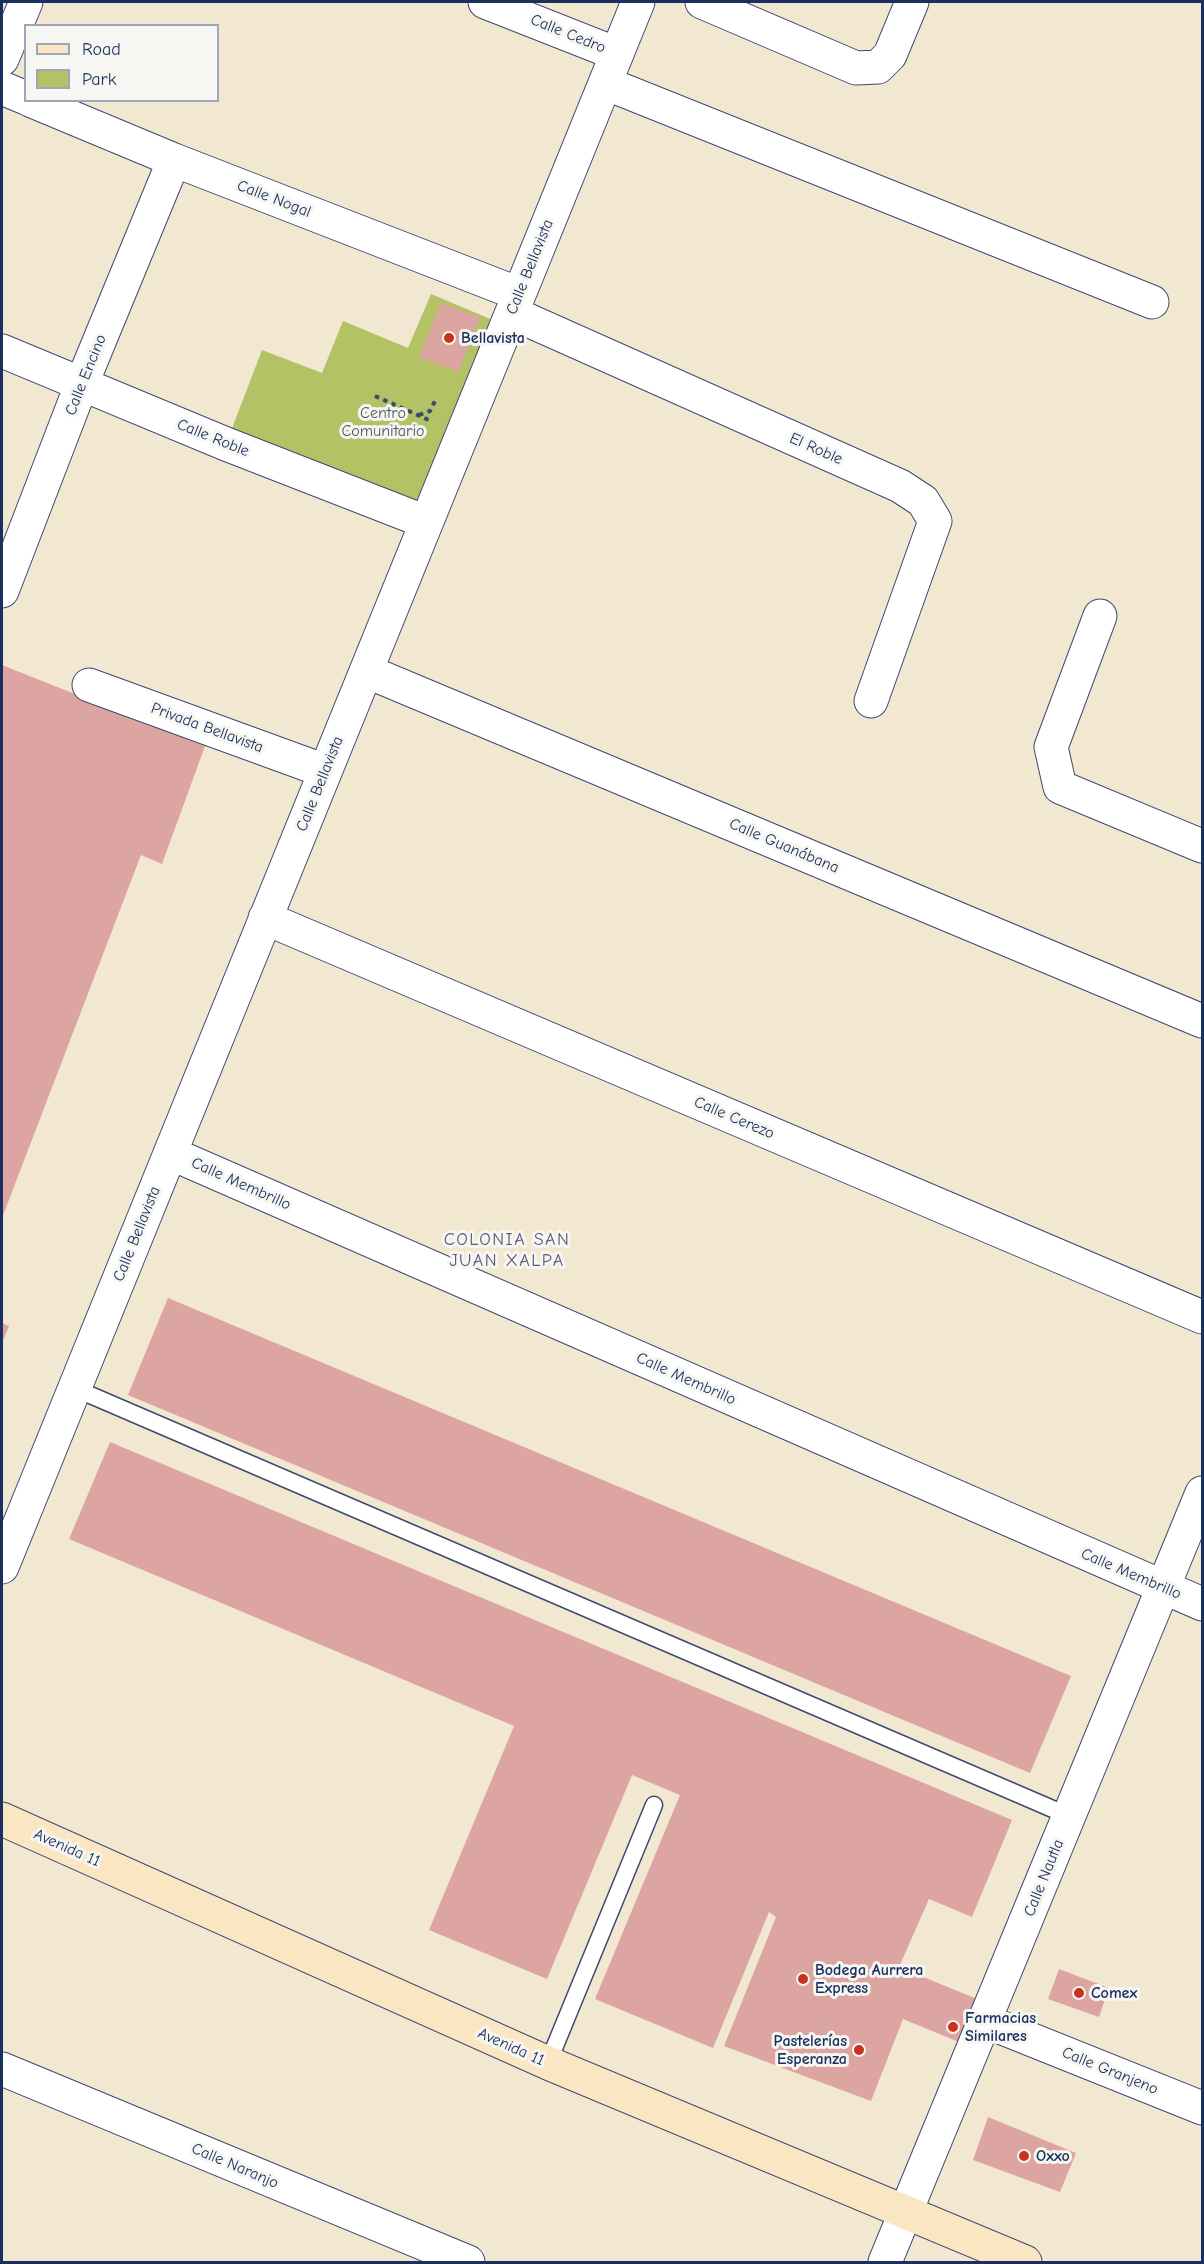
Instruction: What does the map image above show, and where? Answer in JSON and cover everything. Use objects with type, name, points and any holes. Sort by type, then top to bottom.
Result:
[{"type":"street","points":[[2,59],[26,2]]},
{"type":"street","name":"Calle Cedro","points":[[485,2],[611,69],[1152,302]]},
{"type":"street","name":"Calle Bellavista","points":[[2,1567],[638,2]]},
{"type":"street","points":[[702,2],[856,68],[878,67],[891,56],[912,2]]},
{"type":"street","points":[[2,88],[24,97]]},
{"type":"street","name":"Calle Nogal","points":[[35,102],[516,304]]},
{"type":"street","name":"Calle Encino","points":[[2,591],[82,383],[174,160]]},
{"type":"street","name":"El Roble","points":[[516,304],[889,482],[923,501],[935,521],[871,701]]},
{"type":"street","name":"Calle Roble","points":[[2,351],[226,444],[426,522]]},
{"type":"street","points":[[1100,615],[1051,747],[1060,787],[1203,846]]},
{"type":"street","name":"Calle Guanábana","points":[[366,671],[1203,1021]]},
{"type":"street","name":"Privada Bellavista","points":[[89,685],[325,771]]},
{"type":"street","name":"Calle Cerezo","points":[[265,918],[1203,1317]]},
{"type":"street","name":"Calle Membrillo","points":[[170,1153],[1163,1589],[1203,1604]]},
{"type":"street","name":"Calle Nautla","points":[[885,2262],[1203,1493]]},
{"type":"street","name":"Avenida 11","points":[[2,1819],[548,2063],[1024,2262]]},
{"type":"street","name":"Calle Granjeno","points":[[985,2021],[1203,2108]]},
{"type":"street","name":"Calle Naranjo","points":[[2,2069],[468,2262]]},
{"type":"lane","points":[[74,1388],[1069,1816]]},
{"type":"lane","points":[[548,2063],[654,1805]]},
{"type":"path","points":[[375,396],[462,434]]},
{"type":"path","points":[[419,415],[430,411],[435,400]]},
{"type":"green space","name":"Centro Comunitario","points":[[431,294],[507,326],[426,522],[226,444],[262,350],[322,373],[343,321],[408,348]]},
{"type":"building","name":"Bellavista","points":[[441,303],[480,318],[458,372],[419,357]]},
{"type":"building","points":[[2,665],[205,746],[162,864],[141,855],[2,1218]]},
{"type":"building","points":[[168,1298],[1071,1676],[1030,1773],[128,1395]]},
{"type":"building","points":[[2,1323],[9,1326],[2,1343]]},
{"type":"building","points":[[110,1442],[1012,1820],[972,1917],[929,1899],[899,1967],[977,1999],[959,2042],[903,2019],[871,2101],[724,2046],[776,1917],[769,1912],[713,2048],[595,1999],[680,1795],[632,1775],[547,1979],[429,1930],[514,1726],[69,1539]]},
{"type":"building","name":"Comex","points":[[1059,1969],[1109,1988],[1099,2017],[1048,1999]]},
{"type":"building","name":"Oxxo","points":[[988,2117],[1076,2153],[1060,2192],[973,2160]]},
{"type":"place","name":"Bellavista","points":[[449,338]]},
{"type":"place","name":"Bodega Aurrera Express","points":[[803,1979]]},
{"type":"place","name":"Comex","points":[[1079,1993]]},
{"type":"place","name":"Farmacias Similares","points":[[953,2027]]},
{"type":"place","name":"Pastelerías Esperanza","points":[[859,2050]]},
{"type":"place","name":"Oxxo","points":[[1024,2156]]},
{"type":"district","name":"COLONIA SAN JUAN XALPA","points":[[507,1250]]}]
